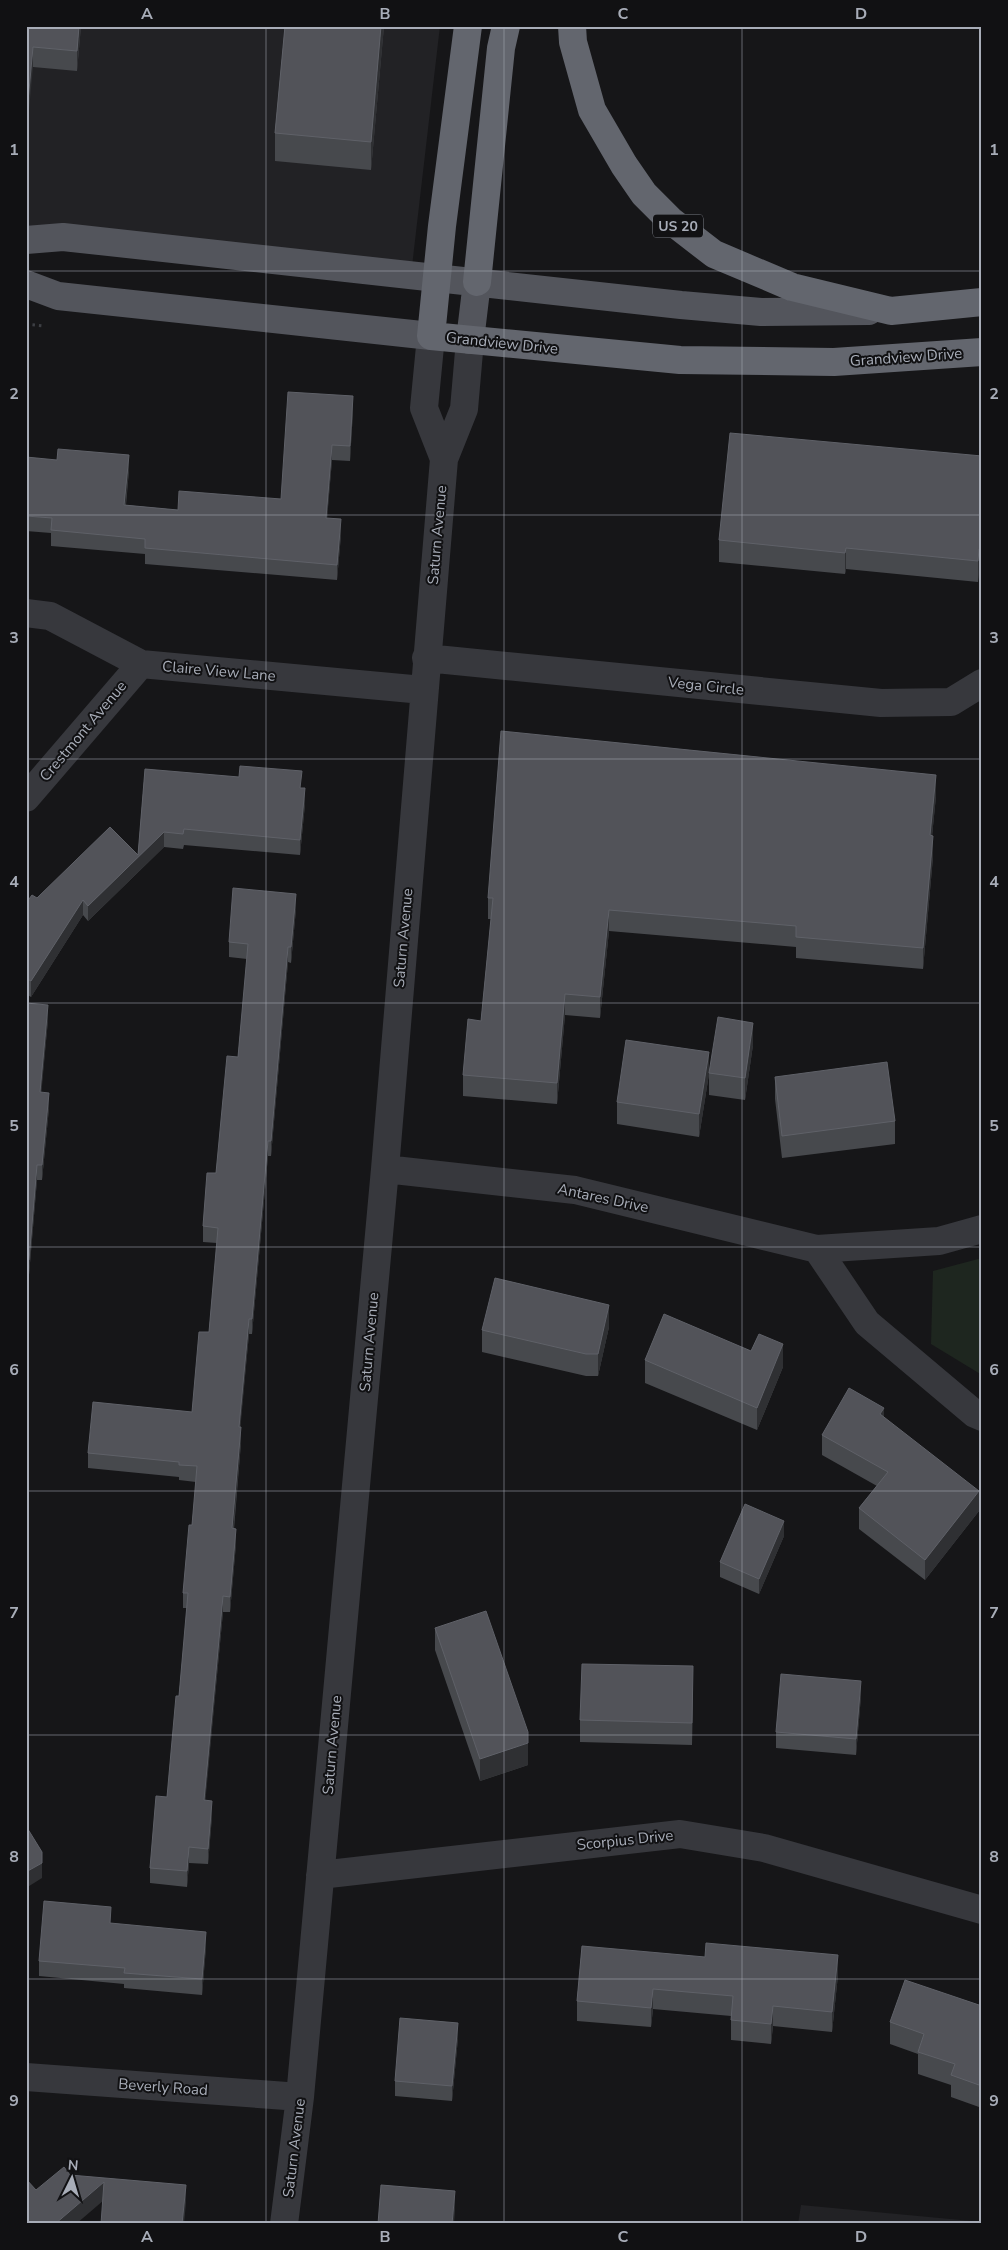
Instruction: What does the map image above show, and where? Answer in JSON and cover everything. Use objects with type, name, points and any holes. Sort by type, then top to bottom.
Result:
[{"type":"highway","points":[[431,336],[468,26]]},
{"type":"highway","points":[[477,282],[501,48],[506,26]]},
{"type":"highway","name":"US 20","points":[[572,26],[573,42],[592,110],[644,194],[670,220],[714,254],[792,287],[891,311],[982,302]]},
{"type":"highway","name":"Grandview Drive","points":[[431,336],[689,360],[834,362],[982,352]]},
{"type":"main road","points":[[26,240],[64,236],[761,312],[891,311]]},
{"type":"main road","points":[[470,340],[477,282]]},
{"type":"main road","name":"Grandview Drive","points":[[26,284],[58,296],[431,336]]},
{"type":"street","name":"Saturn Avenue","points":[[431,336],[424,408],[444,459]]},
{"type":"street","name":"Saturn Avenue","points":[[284,2224],[300,2097],[385,1169],[423,690],[444,459],[464,409],[470,340]]},
{"type":"street","name":"Claire View Lane","points":[[26,613],[50,616],[141,664],[423,690]]},
{"type":"street","name":"Vega Circle","points":[[426,658],[881,703],[951,702],[982,683]]},
{"type":"street","name":"Crestmont Avenue","points":[[26,798],[141,664]]},
{"type":"street","name":"Antares Drive","points":[[385,1169],[575,1190],[817,1249],[939,1241],[982,1229]]},
{"type":"street","points":[[817,1249],[867,1323],[974,1414],[982,1416]]},
{"type":"street","name":"Scorpius Drive","points":[[320,1875],[680,1834],[764,1848],[982,1910]]},
{"type":"street","name":"Beverly Road","points":[[26,2077],[300,2097]]},
{"type":"shaded area","points":[[26,26],[440,26],[411,275],[26,240]]},
{"type":"shaded area","points":[[982,1258],[982,1375],[931,1344],[933,1271]]},
{"type":"shaded area","points":[[801,2205],[982,2222],[982,2224],[798,2224]]},
{"type":"building","points":[[26,26],[79,26],[77,51],[33,47],[26,123]]},
{"type":"building","points":[[285,26],[381,26],[371,142],[275,133]]},
{"type":"building","points":[[288,392],[353,396],[350,446],[332,445],[326,518],[341,519],[337,565],[145,548],[145,539],[51,530],[52,518],[26,516],[26,457],[57,460],[58,449],[129,455],[124,505],[178,510],[179,491],[281,499]]},
{"type":"building","points":[[730,433],[982,456],[982,549],[979,549],[978,561],[846,548],[845,553],[719,540]]},
{"type":"building","points":[[501,731],[936,775],[930,835],[933,836],[923,948],[796,937],[796,926],[609,910],[600,997],[565,994],[557,1083],[463,1075],[468,1019],[481,1021],[493,898],[488,898]]},
{"type":"building","points":[[240,766],[302,771],[300,788],[305,788],[300,840],[184,829],[183,834],[164,832],[88,906],[83,900],[31,981],[26,978],[26,903],[32,895],[37,898],[110,827],[138,855],[145,769],[239,777]]},
{"type":"building","points":[[233,888],[296,894],[291,947],[288,947],[271,1141],[268,1141],[252,1319],[249,1319],[232,1528],[236,1529],[230,1597],[223,1596],[204,1800],[212,1801],[208,1849],[189,1847],[187,1871],[150,1868],[156,1796],[167,1797],[176,1696],[179,1696],[188,1593],[183,1593],[197,1466],[179,1465],[179,1462],[88,1453],[93,1402],[192,1412],[199,1332],[209,1332],[218,1228],[203,1226],[207,1173],[216,1173],[227,1056],[238,1057],[248,944],[229,942]]},
{"type":"building","points":[[26,1003],[48,1005],[40,1092],[49,1093],[42,1165],[37,1165],[29,1260],[26,1260]]},
{"type":"building","points":[[718,1017],[753,1023],[745,1078],[709,1073]]},
{"type":"building","points":[[626,1040],[709,1052],[699,1114],[617,1102]]},
{"type":"building","points":[[887,1062],[895,1121],[782,1136],[775,1077]]},
{"type":"building","points":[[495,1278],[609,1305],[598,1354],[586,1354],[482,1330]]},
{"type":"building","points":[[664,1314],[751,1351],[759,1334],[783,1344],[757,1408],[645,1360]]},
{"type":"building","points":[[849,1388],[884,1408],[880,1414],[979,1491],[925,1560],[859,1508],[888,1472],[822,1435]]},
{"type":"building","points":[[745,1504],[784,1521],[759,1579],[720,1562]]},
{"type":"building","points":[[486,1611],[528,1732],[528,1743],[480,1759],[435,1628]]},
{"type":"building","points":[[582,1664],[693,1666],[692,1723],[580,1720]]},
{"type":"building","points":[[781,1674],[861,1681],[856,1739],[776,1732]]},
{"type":"building","points":[[26,1826],[42,1852],[42,1863],[26,1872]]},
{"type":"building","points":[[44,1901],[111,1907],[110,1923],[206,1932],[202,1979],[124,1973],[125,1968],[39,1961]]},
{"type":"building","points":[[706,1943],[838,1955],[832,2012],[773,2006],[771,2024],[731,2020],[733,1996],[653,1989],[651,2008],[577,2001],[582,1946],[705,1957]]},
{"type":"building","points":[[905,1980],[982,2006],[982,2078],[979,2085],[951,2075],[955,2064],[918,2052],[924,2034],[890,2022]]},
{"type":"building","points":[[400,2018],[458,2023],[452,2086],[395,2081]]},
{"type":"building","points":[[64,2167],[70,2175],[186,2185],[182,2224],[101,2224],[104,2182],[55,2224],[26,2224],[26,2179],[36,2190]]},
{"type":"building","points":[[381,2185],[455,2191],[452,2224],[378,2224]]}]
